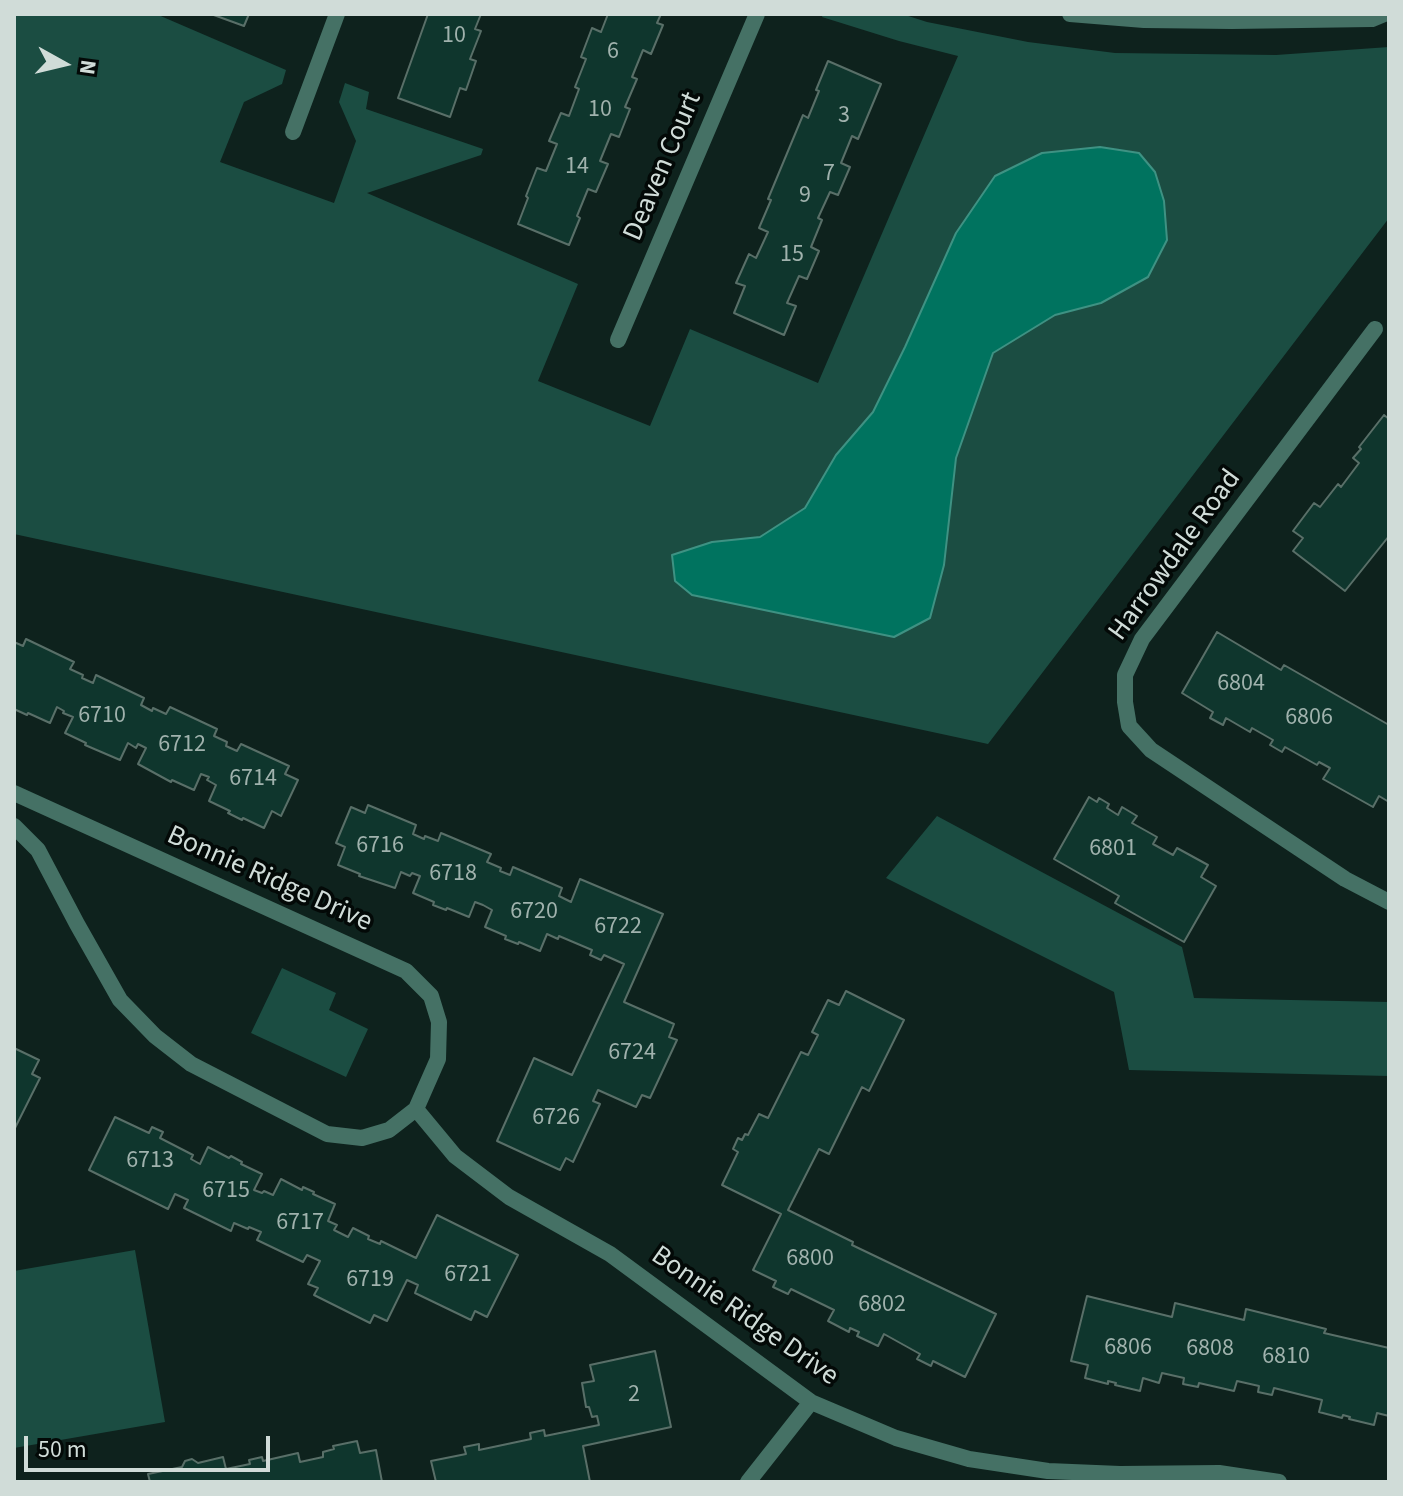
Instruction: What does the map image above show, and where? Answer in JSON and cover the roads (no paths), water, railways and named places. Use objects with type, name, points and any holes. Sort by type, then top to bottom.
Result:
[{"type":"street","points":[[293,132],[337,14]]},
{"type":"street","name":"Deaven Court","points":[[618,340],[757,14]]},
{"type":"street","points":[[1070,14],[1144,20],[1378,16]]},
{"type":"street","name":"Harrowdale Road","points":[[1375,329],[1142,639],[1125,675],[1125,702],[1129,726],[1151,750],[1345,879],[1389,902]]},
{"type":"street","name":"Bonnie Ridge Drive","points":[[14,793],[406,971],[431,996],[439,1022],[438,1059],[416,1109],[455,1156],[509,1197],[610,1254],[811,1402],[896,1438],[969,1459],[1048,1471],[1219,1473],[1279,1482]]},
{"type":"street","points":[[14,826],[38,850],[120,1000],[155,1036],[191,1064],[327,1134],[362,1138],[389,1130],[416,1109]]},
{"type":"street","points":[[748,1482],[811,1402]]}]
